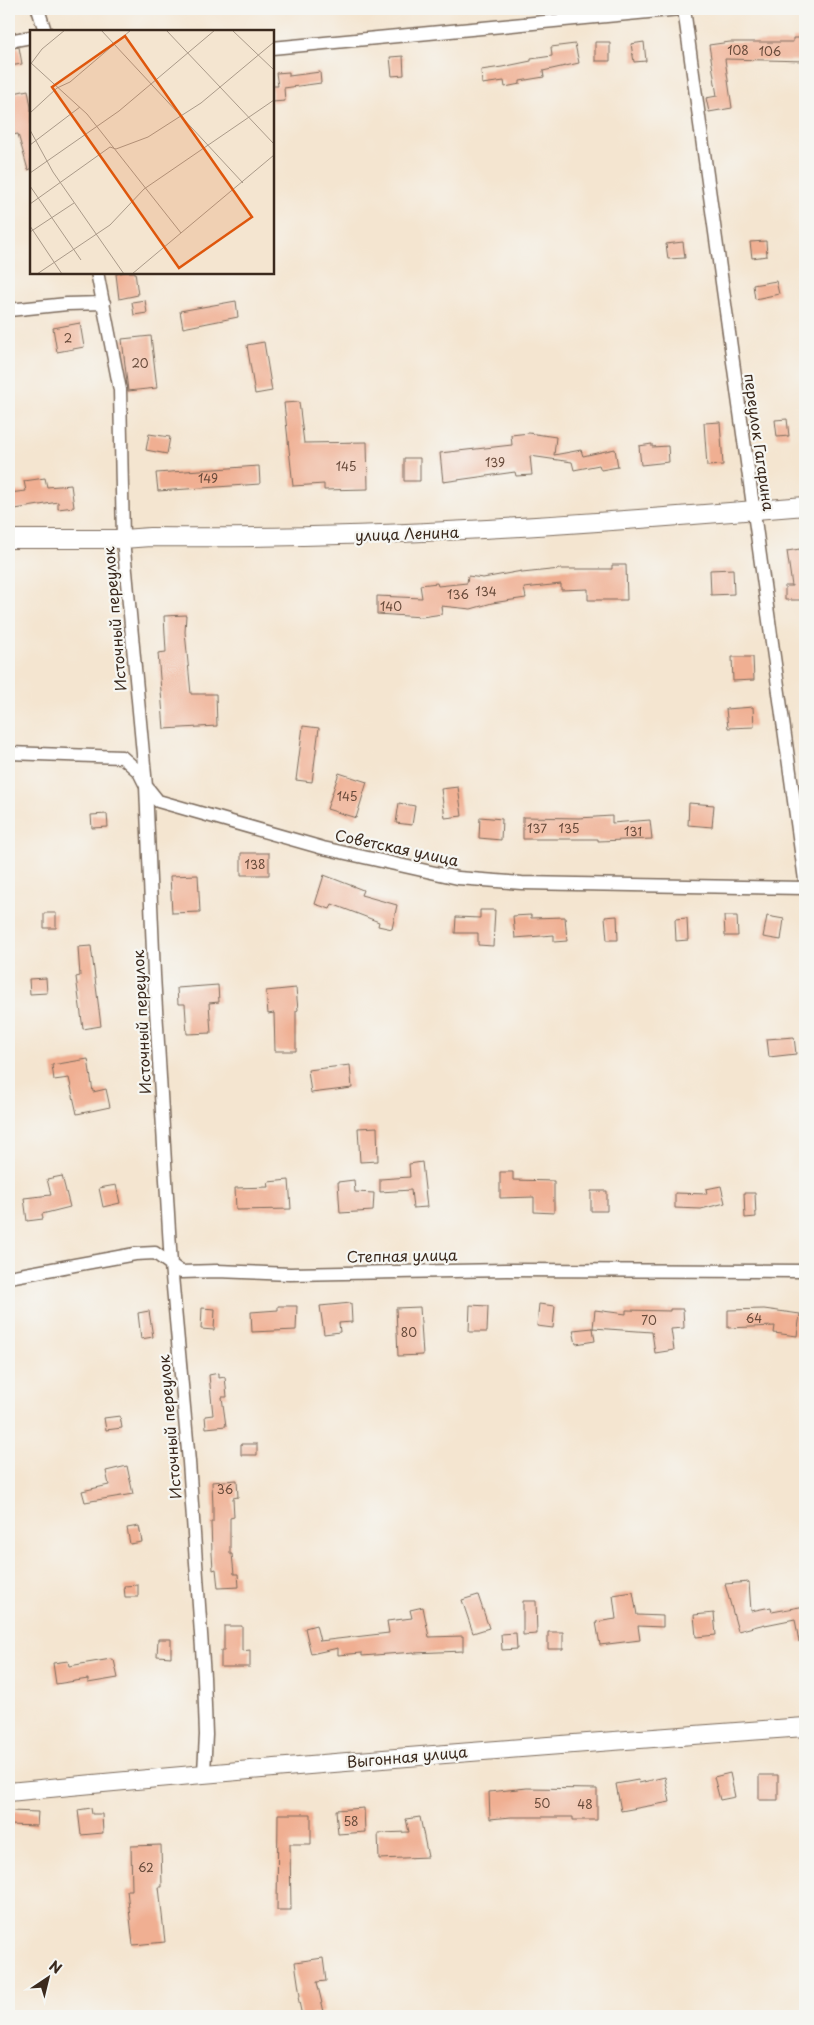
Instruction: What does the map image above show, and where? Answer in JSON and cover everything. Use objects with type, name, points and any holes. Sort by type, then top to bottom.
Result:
[{"type":"street","points":[[38,9],[45,30]]},
{"type":"street","points":[[274,48],[680,9]]},
{"type":"street","name":"переулок Гагарина","points":[[684,9],[805,880]]},
{"type":"street","points":[[9,41],[30,37]]},
{"type":"street","name":"Источный переулок","points":[[97,274],[120,390],[123,539],[146,786],[154,974],[171,1265],[189,1462],[204,1677],[206,1734],[204,1772]]},
{"type":"street","points":[[9,310],[68,304],[104,303]]},
{"type":"street","name":"улица Ленина","points":[[9,539],[123,539],[383,534],[569,525],[805,506]]},
{"type":"street","name":"Советская улица","points":[[9,753],[122,757],[139,772],[146,786],[158,801],[324,848],[458,878],[522,884],[805,888]]},
{"type":"street","name":"Степная улица","points":[[9,1277],[135,1254],[155,1253],[181,1272],[217,1271],[290,1274],[506,1270],[805,1271]]},
{"type":"street","name":"Выгонная улица","points":[[9,1792],[204,1772],[805,1727]]},
{"type":"building","points":[[793,38],[805,38],[805,61],[725,59],[732,108],[709,112],[706,98],[717,96],[709,45],[730,42],[793,42]]},
{"type":"building","points":[[595,42],[610,42],[610,61],[595,61]]},
{"type":"building","points":[[644,42],[646,61],[634,62],[631,44]]},
{"type":"building","points":[[575,44],[579,63],[543,71],[544,77],[520,81],[520,84],[505,87],[504,81],[482,84],[481,70],[552,56],[551,47]]},
{"type":"building","points":[[19,47],[22,64],[9,66],[9,49]]},
{"type":"building","points":[[403,56],[404,75],[392,76],[390,57]]},
{"type":"building","points":[[289,72],[289,76],[320,72],[321,83],[284,88],[285,101],[274,102],[274,86],[278,86],[276,73]]},
{"type":"building","points":[[28,90],[30,101],[30,169],[28,170],[18,134],[12,135],[9,119],[9,94]]},
{"type":"building","points":[[766,241],[767,256],[752,258],[750,242]]},
{"type":"building","points":[[683,242],[685,258],[668,259],[666,244]]},
{"type":"building","points":[[116,274],[135,274],[138,295],[119,299]]},
{"type":"building","points":[[776,281],[779,294],[755,299],[753,285]]},
{"type":"building","points":[[145,300],[147,313],[134,315],[132,302]]},
{"type":"building","points":[[236,301],[238,317],[183,328],[180,311]]},
{"type":"building","points":[[80,323],[84,347],[57,352],[53,328]]},
{"type":"building","points":[[151,336],[157,388],[128,391],[122,339]]},
{"type":"building","points":[[264,342],[272,391],[255,394],[247,345]]},
{"type":"building","points":[[299,402],[304,443],[367,442],[368,489],[324,490],[324,484],[293,486],[284,403]]},
{"type":"building","points":[[787,419],[789,436],[777,437],[775,420]]},
{"type":"building","points":[[720,422],[723,465],[707,466],[704,423]]},
{"type":"building","points":[[529,433],[556,437],[554,455],[581,450],[583,456],[615,449],[618,467],[601,470],[599,465],[574,470],[572,462],[530,456],[532,475],[516,476],[515,472],[443,482],[440,453],[512,445],[511,435]]},
{"type":"building","points":[[149,434],[170,437],[167,454],[146,450]]},
{"type":"building","points":[[652,444],[652,447],[668,446],[669,462],[641,465],[639,446]]},
{"type":"building","points":[[404,458],[420,458],[420,481],[404,481]]},
{"type":"building","points":[[259,466],[260,484],[158,491],[156,473]]},
{"type":"building","points":[[45,478],[47,487],[71,485],[74,507],[58,509],[58,502],[9,510],[9,493],[26,491],[24,481]]},
{"type":"building","points":[[800,549],[805,581],[805,600],[785,600],[785,586],[792,586],[787,551]]},
{"type":"building","points":[[612,565],[626,565],[627,600],[588,600],[588,589],[561,590],[561,584],[524,588],[526,598],[492,603],[471,609],[441,606],[442,614],[422,617],[377,614],[377,596],[422,598],[420,585],[437,583],[438,586],[467,583],[468,576],[483,578],[522,571],[522,573],[560,569],[612,569]]},
{"type":"building","points":[[733,569],[734,594],[711,595],[710,570]]},
{"type":"building","points":[[186,615],[185,632],[191,694],[216,694],[217,726],[164,729],[158,653],[166,652],[164,616]]},
{"type":"building","points":[[732,657],[753,657],[754,680],[733,681]]},
{"type":"building","points":[[753,707],[754,727],[728,728],[726,709]]},
{"type":"building","points":[[303,726],[319,728],[312,782],[296,780]]},
{"type":"building","points":[[339,773],[367,782],[356,818],[327,809]]},
{"type":"building","points":[[458,787],[462,816],[445,818],[441,789]]},
{"type":"building","points":[[399,803],[415,806],[412,825],[396,823]]},
{"type":"building","points":[[689,803],[714,805],[712,827],[688,825]]},
{"type":"building","points":[[107,814],[108,827],[92,828],[91,815]]},
{"type":"building","points":[[612,816],[612,823],[650,820],[652,839],[598,841],[598,839],[523,839],[523,817],[579,818]]},
{"type":"building","points":[[480,817],[502,819],[501,840],[479,838]]},
{"type":"building","points":[[241,853],[269,853],[269,875],[241,875]]},
{"type":"building","points":[[198,875],[200,912],[172,913],[170,876]]},
{"type":"building","points":[[324,875],[363,890],[361,895],[397,905],[392,929],[378,926],[379,922],[332,904],[330,909],[315,904]]},
{"type":"building","points":[[480,910],[495,910],[493,946],[478,945],[478,933],[455,933],[456,917],[480,918]]},
{"type":"building","points":[[44,913],[56,913],[56,928],[44,928]]},
{"type":"building","points":[[531,915],[531,918],[565,917],[567,941],[554,942],[554,935],[515,938],[513,916]]},
{"type":"building","points":[[617,916],[618,940],[607,940],[605,917]]},
{"type":"building","points":[[724,916],[737,916],[738,936],[725,936]]},
{"type":"building","points":[[767,916],[784,919],[781,940],[763,937]]},
{"type":"building","points":[[687,918],[688,940],[676,941],[675,919]]},
{"type":"building","points":[[91,946],[101,1026],[83,1029],[76,977],[80,976],[78,947]]},
{"type":"building","points":[[46,978],[47,993],[30,994],[29,979]]},
{"type":"building","points":[[218,985],[219,1002],[209,1003],[211,1033],[187,1034],[185,1004],[178,1004],[177,988]]},
{"type":"building","points":[[296,988],[298,1010],[296,1011],[296,1051],[275,1051],[274,1013],[268,1014],[266,991]]},
{"type":"building","points":[[794,1037],[796,1054],[769,1057],[767,1039]]},
{"type":"building","points":[[88,1059],[93,1092],[106,1089],[110,1107],[77,1114],[69,1078],[54,1080],[52,1065]]},
{"type":"building","points":[[350,1065],[352,1088],[311,1093],[308,1070]]},
{"type":"building","points":[[377,1127],[378,1161],[360,1162],[358,1128]]},
{"type":"building","points":[[422,1162],[427,1207],[413,1208],[411,1190],[380,1192],[380,1179],[410,1177],[409,1164]]},
{"type":"building","points":[[500,1172],[513,1172],[513,1180],[554,1181],[554,1213],[534,1212],[534,1197],[500,1198]]},
{"type":"building","points":[[62,1176],[70,1207],[42,1214],[43,1219],[27,1221],[24,1198],[51,1195],[47,1179]]},
{"type":"building","points":[[289,1180],[291,1209],[236,1210],[235,1188],[269,1187],[268,1182]]},
{"type":"building","points":[[354,1180],[355,1192],[374,1193],[373,1211],[340,1213],[338,1182]]},
{"type":"building","points":[[116,1185],[120,1203],[103,1207],[99,1188]]},
{"type":"building","points":[[721,1186],[725,1203],[701,1209],[675,1208],[675,1193],[707,1194],[706,1189]]},
{"type":"building","points":[[591,1191],[607,1191],[607,1211],[591,1211]]},
{"type":"building","points":[[744,1193],[755,1193],[756,1217],[745,1218]]},
{"type":"building","points":[[351,1303],[352,1322],[339,1323],[340,1332],[324,1334],[320,1306]]},
{"type":"building","points":[[539,1304],[555,1306],[553,1328],[537,1326]]},
{"type":"building","points":[[470,1305],[488,1306],[487,1332],[469,1332]]},
{"type":"building","points":[[278,1306],[297,1306],[296,1330],[252,1332],[251,1312],[278,1310]]},
{"type":"building","points":[[420,1307],[423,1355],[398,1356],[396,1308]]},
{"type":"building","points":[[202,1308],[215,1309],[214,1330],[201,1329]]},
{"type":"building","points":[[670,1309],[683,1309],[684,1328],[671,1329],[674,1350],[655,1353],[652,1332],[593,1328],[595,1310],[626,1314],[626,1310],[670,1311]]},
{"type":"building","points":[[764,1309],[800,1314],[797,1336],[774,1333],[775,1326],[728,1328],[728,1310]]},
{"type":"building","points":[[149,1311],[153,1337],[141,1339],[138,1313]]},
{"type":"building","points":[[593,1328],[595,1341],[576,1344],[573,1330]]},
{"type":"building","points":[[219,1373],[219,1378],[225,1377],[227,1397],[222,1397],[226,1426],[206,1428],[205,1416],[213,1415],[209,1375]]},
{"type":"building","points":[[120,1416],[122,1428],[106,1430],[104,1418]]},
{"type":"building","points":[[241,1444],[257,1444],[257,1455],[241,1455]]},
{"type":"building","points":[[127,1466],[133,1494],[85,1502],[82,1491],[109,1485],[106,1471]]},
{"type":"building","points":[[237,1480],[238,1497],[233,1498],[234,1517],[230,1518],[230,1554],[232,1554],[234,1574],[238,1574],[239,1587],[218,1588],[216,1569],[213,1570],[212,1553],[212,1482]]},
{"type":"building","points":[[139,1526],[142,1542],[130,1544],[127,1528]]},
{"type":"building","points":[[749,1582],[751,1611],[771,1607],[772,1612],[805,1606],[805,1641],[799,1642],[795,1619],[738,1631],[725,1584]]},
{"type":"building","points":[[138,1585],[138,1597],[125,1597],[124,1586]]},
{"type":"building","points":[[633,1592],[637,1615],[663,1616],[663,1627],[638,1626],[640,1640],[600,1645],[596,1622],[616,1619],[613,1595]]},
{"type":"building","points":[[478,1595],[489,1628],[473,1633],[462,1600]]},
{"type":"building","points":[[523,1601],[536,1601],[537,1634],[523,1635]]},
{"type":"building","points":[[423,1607],[429,1637],[463,1636],[463,1651],[362,1656],[362,1653],[338,1655],[338,1648],[311,1654],[305,1628],[316,1625],[320,1641],[389,1633],[387,1621],[412,1618],[410,1610]]},
{"type":"building","points":[[714,1613],[716,1635],[696,1637],[694,1615]]},
{"type":"building","points":[[224,1626],[242,1626],[242,1651],[250,1650],[250,1667],[221,1667],[221,1651],[224,1651]]},
{"type":"building","points":[[548,1632],[563,1632],[563,1649],[548,1649]]},
{"type":"building","points":[[516,1633],[517,1649],[502,1650],[501,1634]]},
{"type":"building","points":[[158,1639],[171,1639],[171,1657],[157,1656]]},
{"type":"building","points":[[114,1660],[118,1678],[88,1683],[88,1679],[56,1684],[53,1663],[68,1661],[69,1666]]},
{"type":"building","points":[[730,1773],[735,1797],[720,1800],[714,1777]]},
{"type":"building","points":[[759,1775],[778,1775],[778,1800],[759,1800]]},
{"type":"building","points":[[665,1777],[670,1802],[621,1811],[616,1784],[638,1780],[639,1783]]},
{"type":"building","points":[[527,1788],[597,1789],[597,1820],[573,1820],[573,1817],[490,1819],[489,1792]]},
{"type":"building","points":[[91,1808],[92,1814],[102,1814],[103,1833],[81,1835],[78,1810]]},
{"type":"building","points":[[364,1808],[365,1832],[338,1834],[336,1810]]},
{"type":"building","points":[[9,1811],[38,1812],[37,1826],[9,1825]]},
{"type":"building","points":[[278,1814],[311,1814],[311,1844],[290,1844],[291,1910],[277,1910]]},
{"type":"building","points":[[420,1817],[428,1857],[379,1859],[378,1833],[409,1832],[406,1819]]},
{"type":"building","points":[[161,1845],[162,1887],[159,1887],[165,1942],[133,1945],[127,1890],[132,1890],[131,1846]]},
{"type":"building","points":[[323,1958],[326,1981],[317,1982],[324,2012],[302,2016],[298,1997],[300,1996],[295,1962]]}]
